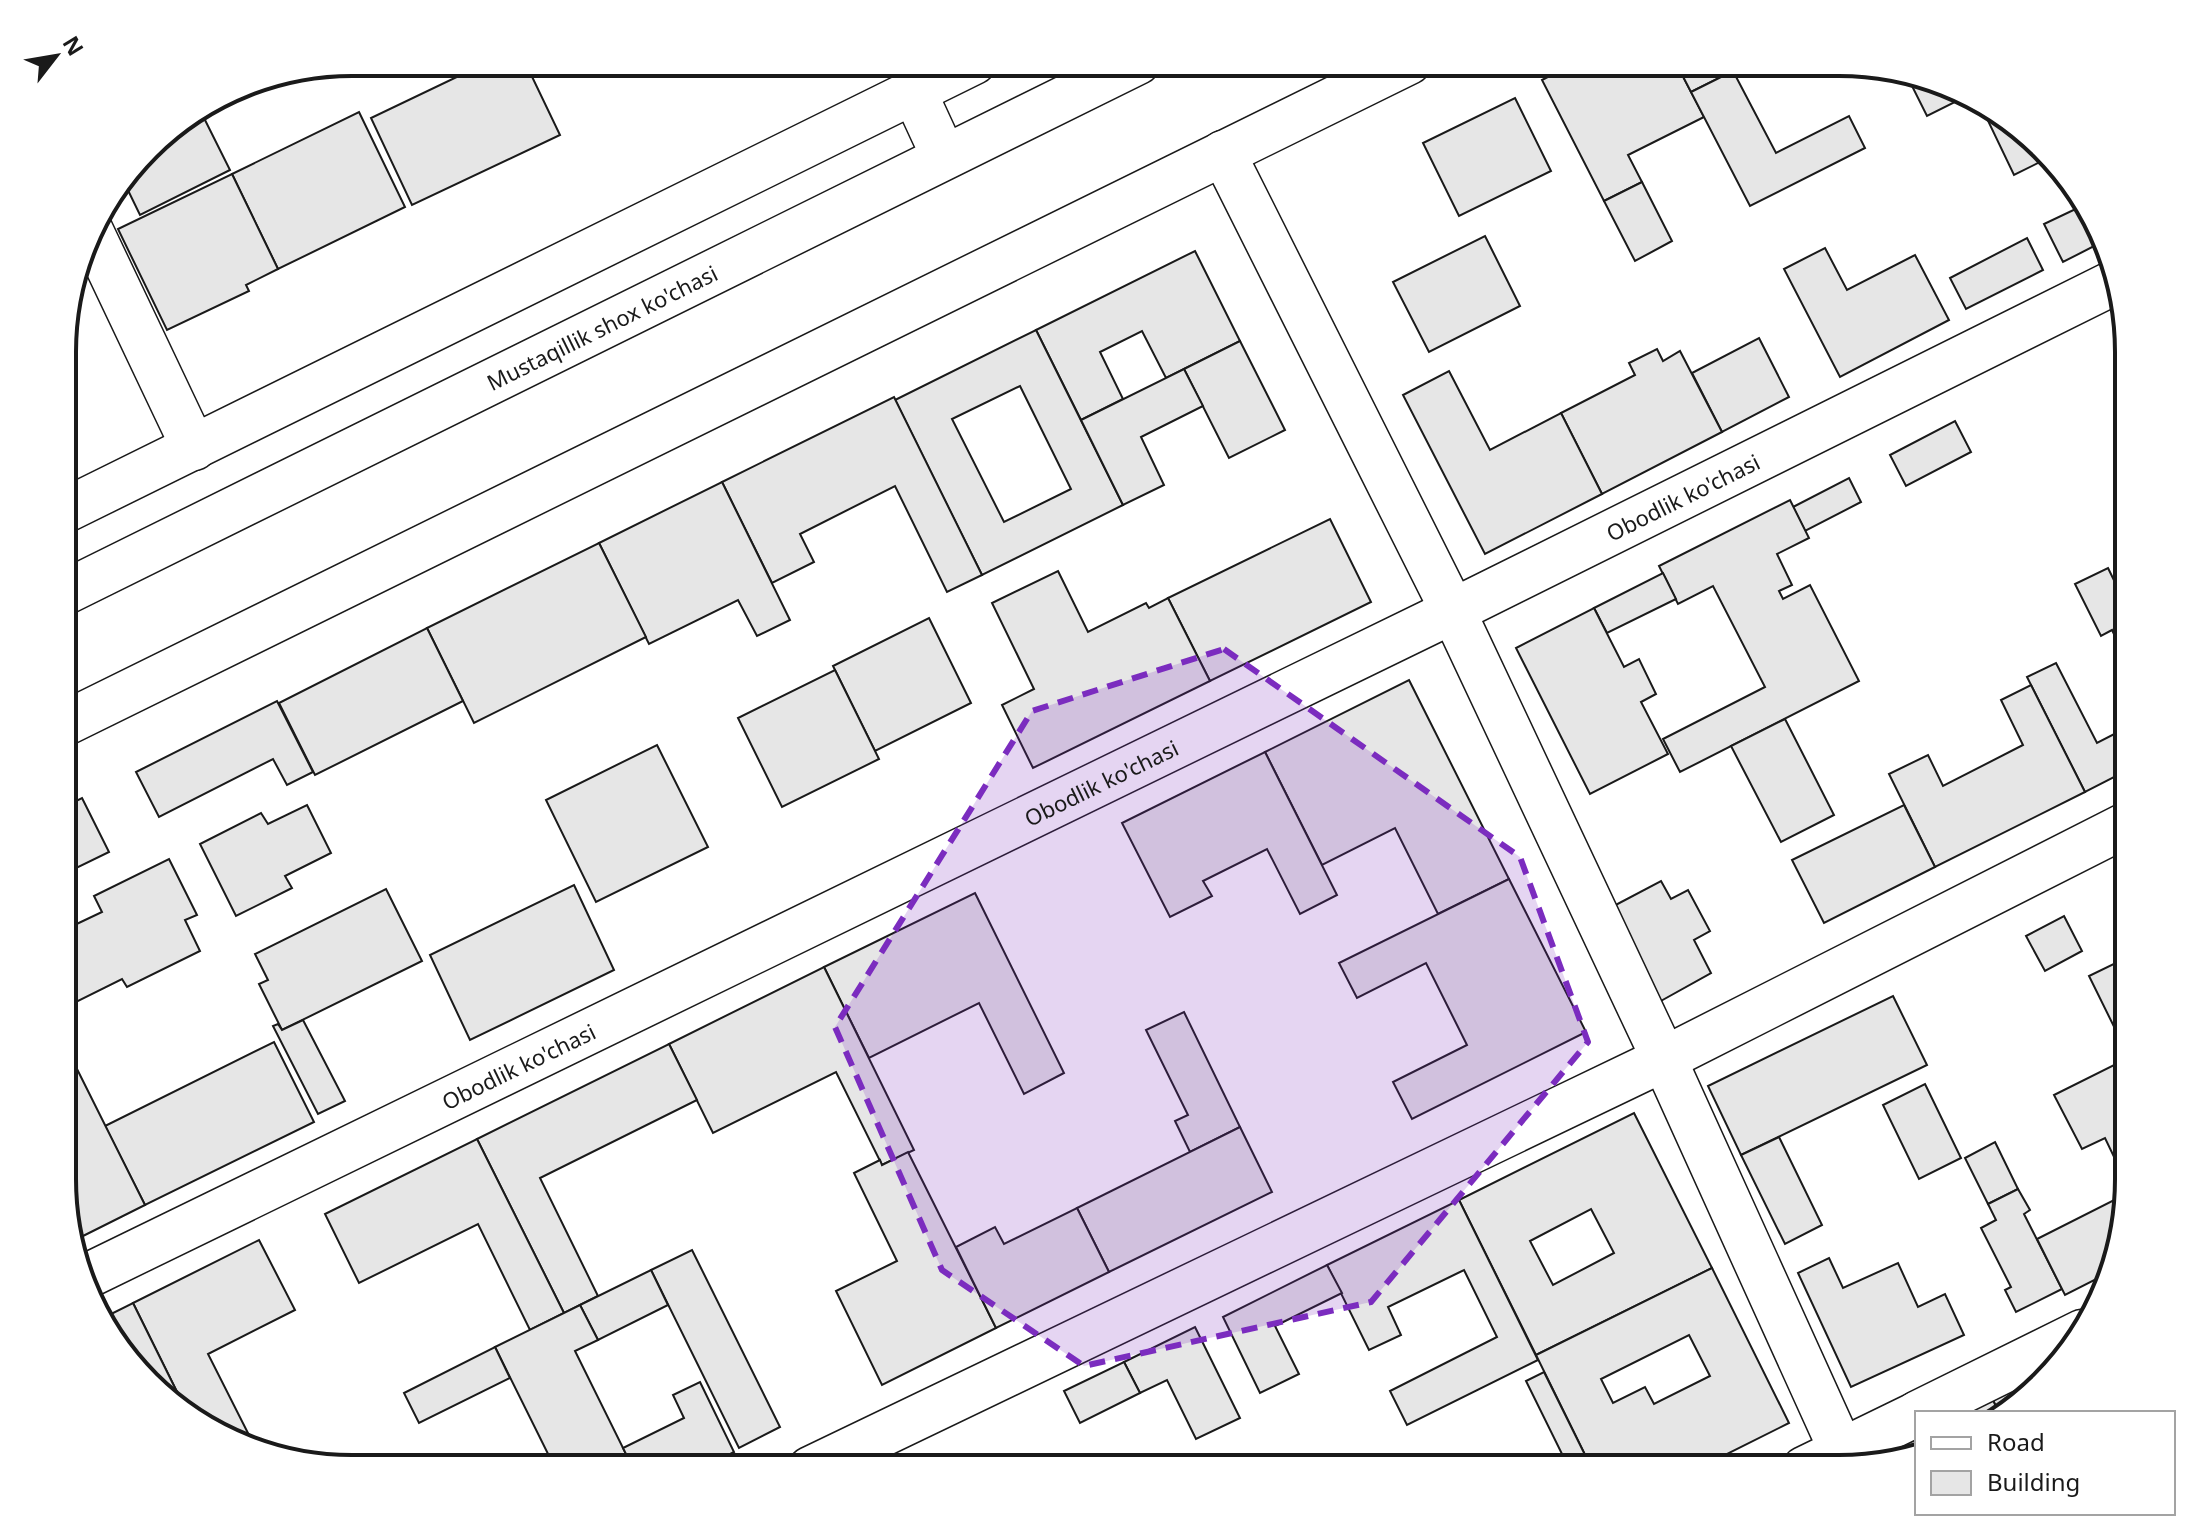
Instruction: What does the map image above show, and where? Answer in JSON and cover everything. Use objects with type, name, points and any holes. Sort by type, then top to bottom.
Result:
[{"type":"street","points":[[76,505],[945,76]]},
{"type":"street","name":"Mustaqillik shox ko'chasi","points":[[76,587],[1108,77]]},
{"type":"street","points":[[76,718],[1379,77]]},
{"type":"street","points":[[914,92],[944,157]]},
{"type":"street","points":[[1223,153],[1453,611],[1664,1059],[1829,1455]]},
{"type":"street","points":[[98,245],[194,448]]},
{"type":"street","name":"Obodlik ko'chasi","points":[[93,1273],[1453,611],[2107,286]]},
{"type":"street","points":[[841,1454],[1664,1059],[2114,831]]},
{"type":"street","points":[[1922,1411],[2061,1342]]},
{"type":"street","points":[[1845,1455],[1915,1415]]},
{"type":"highlighted area","points":[[1224,649],[1520,857],[1588,1042],[1371,1302],[1084,1366],[942,1270],[835,1027],[1032,711]]},
{"type":"building","points":[[459,76],[532,76],[560,135],[412,205],[371,118]]},
{"type":"building","points":[[1548,77],[1683,77],[1704,117],[1628,155],[1642,182],[1604,201],[1542,80]]},
{"type":"building","points":[[1683,77],[1721,77],[1691,92]]},
{"type":"building","points":[[1721,77],[1736,77],[1776,153],[1849,116],[1865,148],[1750,206],[1691,92]]},
{"type":"building","points":[[1912,86],[1955,102],[1927,116]]},
{"type":"building","points":[[1515,98],[1551,171],[1459,216],[1423,143]]},
{"type":"building","points":[[359,112],[405,207],[278,269],[232,174]]},
{"type":"building","points":[[205,119],[230,170],[140,215],[128,191],[170,144]]},
{"type":"building","points":[[1988,120],[2021,144],[2039,162],[2014,175]]},
{"type":"building","points":[[232,174],[278,269],[246,285],[249,291],[167,330],[118,229]]},
{"type":"building","points":[[1642,182],[1672,241],[1635,261],[1604,201]]},
{"type":"building","points":[[2075,209],[2093,246],[2063,262],[2044,224]]},
{"type":"building","points":[[1485,236],[1520,306],[1429,352],[1393,282]]},
{"type":"building","points":[[2027,238],[2043,270],[1966,309],[1950,278]]},
{"type":"building","points":[[1825,248],[1847,290],[1915,255],[1949,320],[1840,377],[1784,269]]},
{"type":"building","points":[[1195,251],[1240,341],[1166,378],[1142,331],[1100,352],[1123,399],[1081,420],[1036,330]]},
{"type":"building","points":[[1036,330],[1123,505],[982,575],[895,400]],"holes":[[[1020,386],[1071,489],[1004,522],[952,419]]]},
{"type":"building","points":[[1759,338],[1789,397],[1722,432],[1692,373]]},
{"type":"building","points":[[1240,341],[1285,430],[1229,458],[1184,369]]},
{"type":"building","points":[[1657,349],[1663,361],[1680,351],[1722,432],[1602,494],[1561,413],[1635,375],[1629,363]]},
{"type":"building","points":[[1184,369],[1203,406],[1141,437],[1164,485],[1123,505],[1081,420]]},
{"type":"building","points":[[1449,371],[1490,450],[1561,413],[1602,494],[1485,554],[1403,395]]},
{"type":"building","points":[[894,397],[982,575],[947,592],[895,486],[800,534],[814,562],[772,583],[722,482]]},
{"type":"building","points":[[1955,421],[1971,452],[1906,486],[1890,455]]},
{"type":"building","points":[[1849,478],[1861,502],[1805,531],[1793,507]]},
{"type":"building","points":[[722,482],[790,620],[757,636],[738,600],[649,644],[599,543]]},
{"type":"building","points":[[1790,500],[1809,538],[1777,554],[1792,585],[1779,591],[1783,599],[1810,585],[1859,681],[1680,772],[1663,739],[1765,687],[1713,586],[1678,604],[1659,566]]},
{"type":"building","points":[[1330,519],[1371,602],[1210,681],[1168,598]]},
{"type":"building","points":[[599,543],[646,637],[474,723],[427,628]]},
{"type":"building","points":[[2108,568],[2114,580],[2114,634],[2112,630],[2101,636],[2075,584]]},
{"type":"building","points":[[1058,571],[1088,632],[1146,603],[1149,608],[1168,598],[1210,681],[1033,768],[1002,705],[1034,689],[992,603]]},
{"type":"building","points":[[1663,573],[1676,599],[1607,633],[1594,608]]},
{"type":"building","points":[[1594,608],[1624,667],[1639,659],[1656,694],[1641,702],[1668,754],[1590,794],[1516,648]]},
{"type":"building","points":[[929,618],[971,703],[875,751],[833,666]]},
{"type":"building","points":[[427,628],[463,701],[315,775],[279,703]]},
{"type":"building","points":[[2056,663],[2097,743],[2114,734],[2114,777],[2085,792],[2027,677]]},
{"type":"building","points":[[835,670],[879,759],[782,807],[738,718]]},
{"type":"building","points":[[1409,680],[1509,879],[1438,914],[1395,828],[1322,865],[1265,752]]},
{"type":"building","points":[[2031,685],[2085,792],[1935,867],[1889,774],[1928,755],[1943,786],[2023,745],[2001,700]]},
{"type":"building","points":[[277,701],[313,772],[287,785],[273,759],[159,817],[136,772]]},
{"type":"building","points":[[1785,719],[1834,815],[1781,842],[1731,746]]},
{"type":"building","points":[[657,745],[708,847],[596,902],[546,800]]},
{"type":"building","points":[[1265,752],[1337,895],[1300,914],[1267,849],[1203,881],[1212,896],[1170,917],[1122,823]]},
{"type":"building","points":[[82,798],[109,852],[77,868],[77,801]]},
{"type":"building","points":[[307,805],[331,853],[285,876],[292,888],[236,916],[200,844],[261,813],[268,824]]},
{"type":"building","points":[[1904,805],[1935,867],[1824,923],[1792,860]]},
{"type":"building","points":[[169,859],[197,915],[185,920],[200,951],[127,987],[122,979],[77,1002],[77,924],[102,912],[94,896]]},
{"type":"building","points":[[1509,879],[1586,1032],[1412,1119],[1393,1082],[1467,1045],[1426,963],[1357,998],[1339,963]]},
{"type":"building","points":[[1661,881],[1671,899],[1688,890],[1710,931],[1694,940],[1711,973],[1659,1002],[1608,909]]},
{"type":"building","points":[[574,885],[614,970],[470,1040],[430,955]]},
{"type":"building","points":[[386,889],[422,961],[282,1030],[259,984],[268,980],[255,954]]},
{"type":"building","points":[[975,893],[1064,1073],[1024,1094],[979,1003],[869,1058],[824,967]]},
{"type":"building","points":[[2064,916],[2082,951],[2045,971],[2026,936]]},
{"type":"building","points":[[2114,964],[2114,1027],[2089,976]]},
{"type":"building","points":[[824,967],[914,1150],[882,1165],[836,1072],[713,1133],[669,1044]]},
{"type":"building","points":[[1893,996],[1927,1065],[1741,1155],[1708,1086]]},
{"type":"building","points":[[1184,1012],[1240,1127],[1190,1152],[1175,1121],[1188,1115],[1146,1030]]},
{"type":"building","points":[[303,1020],[345,1101],[318,1114],[273,1026],[278,1024],[282,1030]]},
{"type":"building","points":[[274,1042],[314,1122],[145,1205],[105,1126]]},
{"type":"building","points":[[669,1044],[697,1100],[540,1178],[598,1296],[564,1313],[477,1139]]},
{"type":"building","points":[[2114,1065],[2114,1157],[2105,1138],[2082,1149],[2054,1095]]},
{"type":"building","points":[[77,1069],[145,1205],[82,1237],[77,1197]]},
{"type":"building","points":[[1925,1084],[1961,1158],[1919,1179],[1883,1105]]},
{"type":"building","points":[[1634,1113],[1712,1268],[1536,1355],[1459,1200]],"holes":[[[1591,1209],[1614,1253],[1553,1285],[1530,1241]]]},
{"type":"building","points":[[1240,1127],[1272,1192],[1109,1272],[1077,1208]]},
{"type":"building","points":[[1779,1137],[1822,1225],[1785,1244],[1741,1155]]},
{"type":"building","points":[[477,1139],[564,1313],[530,1330],[478,1224],[359,1283],[325,1214]]},
{"type":"building","points":[[1995,1142],[2018,1189],[1988,1204],[1965,1158]]},
{"type":"building","points":[[908,1152],[996,1328],[882,1385],[836,1291],[897,1261],[854,1173],[880,1160],[882,1165]]},
{"type":"building","points":[[2018,1189],[2030,1210],[2024,1214],[2062,1289],[2016,1312],[2005,1290],[2011,1287],[1981,1228],[1996,1220],[1988,1204]]},
{"type":"building","points":[[1459,1200],[1538,1360],[1407,1425],[1390,1391],[1497,1337],[1464,1270],[1388,1307],[1401,1335],[1369,1350],[1327,1265]]},
{"type":"building","points":[[2114,1200],[2110,1233],[2095,1279],[2065,1295],[2037,1239]]},
{"type":"building","points":[[1077,1208],[1109,1272],[996,1328],[956,1247],[995,1227],[1004,1244]]},
{"type":"building","points":[[259,1240],[295,1310],[208,1354],[249,1434],[214,1418],[177,1392],[133,1303]]},
{"type":"building","points":[[692,1250],[780,1427],[739,1448],[651,1270]]},
{"type":"building","points":[[1829,1258],[1843,1288],[1898,1263],[1918,1307],[1945,1294],[1964,1335],[1851,1387],[1798,1273]]},
{"type":"building","points":[[1327,1265],[1342,1293],[1275,1326],[1299,1374],[1260,1393],[1223,1317]]},
{"type":"building","points":[[1712,1268],[1789,1423],[1725,1455],[1585,1455],[1536,1355]],"holes":[[[1689,1335],[1710,1376],[1654,1404],[1645,1387],[1613,1403],[1601,1379]]]},
{"type":"building","points":[[651,1270],[668,1305],[598,1340],[580,1305]]},
{"type":"building","points":[[133,1303],[177,1392],[133,1347],[111,1314]]},
{"type":"building","points":[[580,1305],[598,1340],[575,1351],[626,1454],[548,1454],[495,1347]]},
{"type":"building","points":[[1195,1327],[1240,1418],[1196,1439],[1167,1380],[1140,1393],[1124,1362]]},
{"type":"building","points":[[495,1347],[510,1378],[419,1423],[404,1393]]},
{"type":"building","points":[[1124,1362],[1140,1393],[1080,1423],[1064,1391]]},
{"type":"building","points":[[1544,1372],[1585,1455],[1562,1455],[1526,1381]]},
{"type":"building","points":[[700,1382],[734,1452],[626,1454],[623,1448],[684,1418],[673,1395]]},
{"type":"building","points":[[2025,1382],[1996,1406],[1992,1398]]},
{"type":"building","points":[[1992,1398],[1996,1406],[1988,1411],[1963,1411]]},
{"type":"building","points":[[1915,1434],[1915,1444],[1878,1452]]}]
